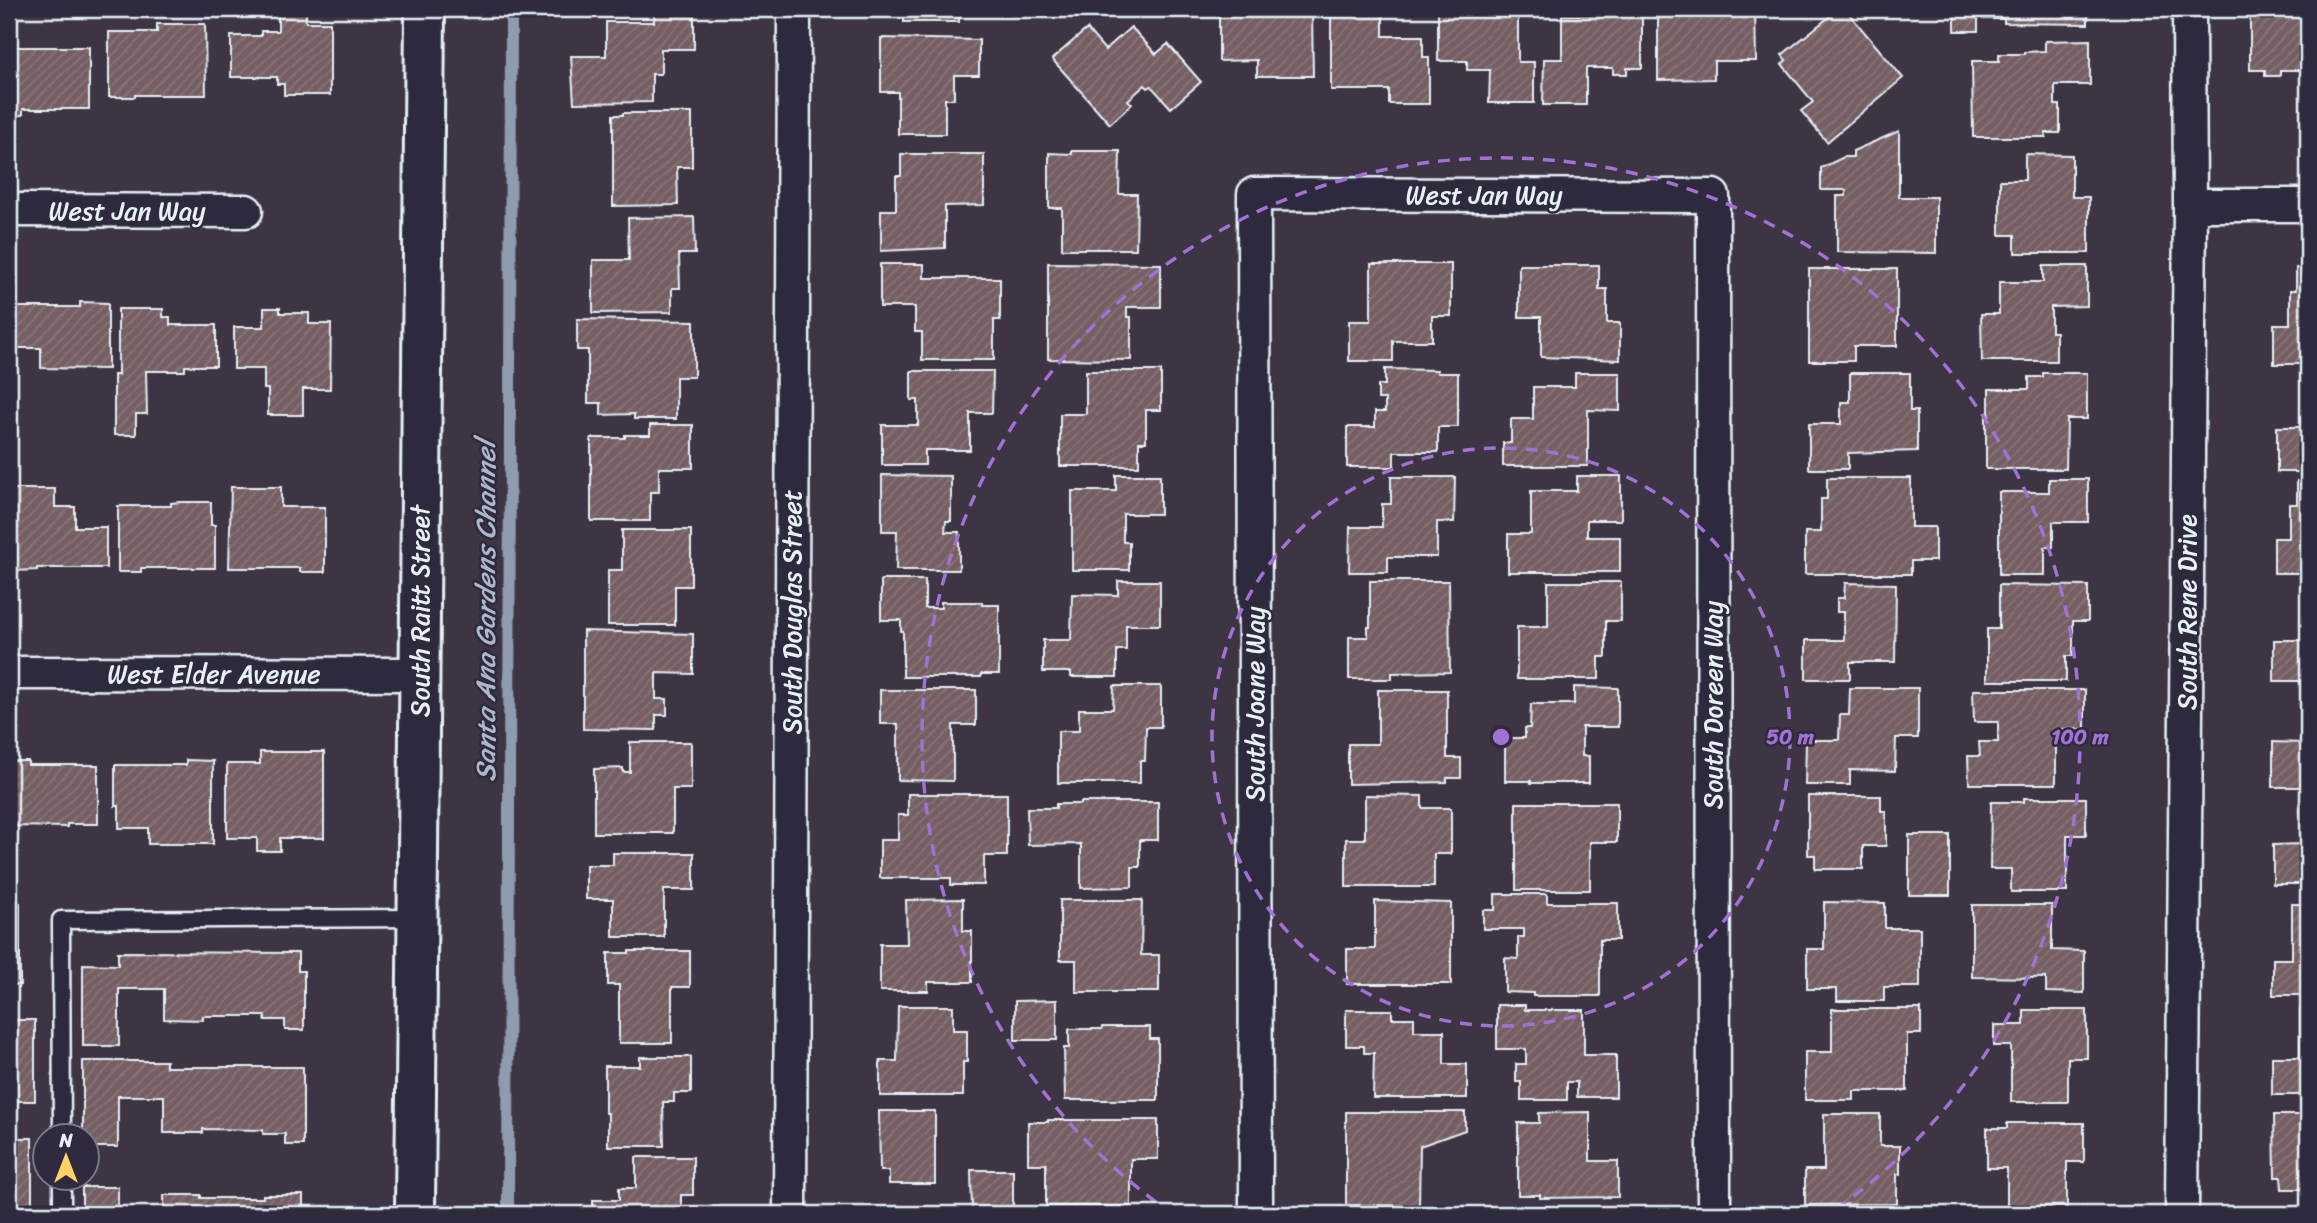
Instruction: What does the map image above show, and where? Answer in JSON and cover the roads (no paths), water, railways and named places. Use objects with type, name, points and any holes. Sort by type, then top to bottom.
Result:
[{"type":"street","name":"South Raitt Street","points":[[415,1214],[425,9]]},
{"type":"street","name":"South Douglas Street","points":[[790,1214],[794,9]]},
{"type":"street","name":"South Rene Drive","points":[[2182,1214],[2190,205],[2189,9]]},
{"type":"street","name":"West Jan Way","points":[[1254,194],[1713,196]]},
{"type":"street","name":"South Joane Way","points":[[1254,194],[1256,1214]]},
{"type":"street","name":"South Doreen Way","points":[[1713,196],[1714,1214]]},
{"type":"street","points":[[2190,205],[2308,205]]},
{"type":"street","name":"West Jan Way","points":[[9,211],[246,211]]},
{"type":"street","name":"West Elder Avenue","points":[[9,673],[419,674]]},
{"type":"lane","points":[[62,1122],[61,920],[418,918]]},
{"type":"lane","points":[[62,1192],[62,1214]]},
{"type":"waterway","name":"Santa Ana Gardens Channel","points":[[508,1214],[511,9]]}]
